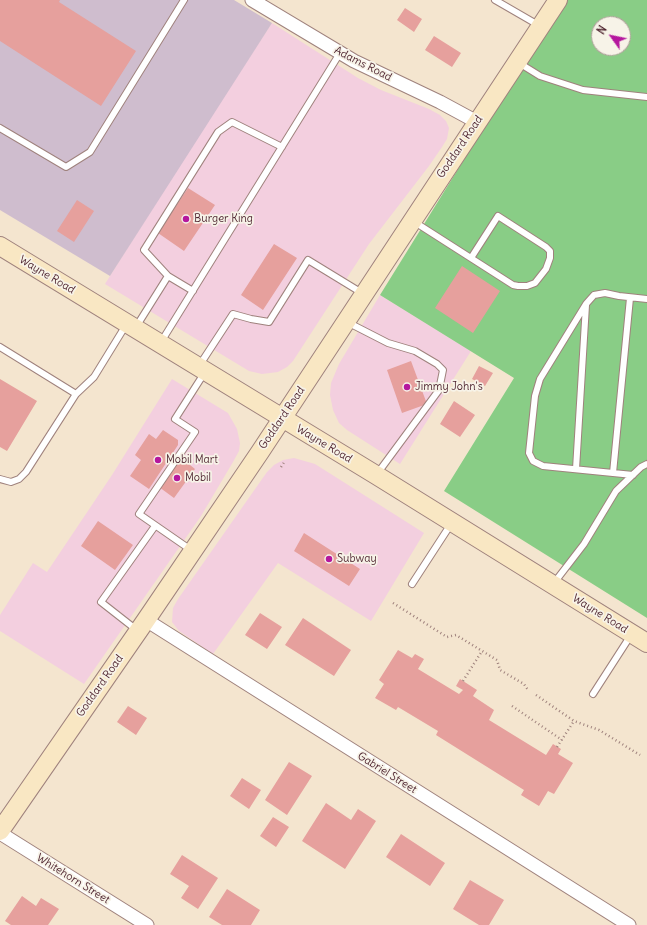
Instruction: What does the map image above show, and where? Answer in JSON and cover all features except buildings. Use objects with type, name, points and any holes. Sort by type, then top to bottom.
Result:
[{"type":"main road","name":"Goddard Road","points":[[0,832],[142,626],[282,418],[558,0]]},
{"type":"main road","name":"Wayne Road","points":[[0,246],[376,475],[647,643]]},
{"type":"street","name":"Adams Road","points":[[252,0],[354,61],[440,102],[477,122]]},
{"type":"street","name":"Gabriel Street","points":[[142,626],[629,925]]},
{"type":"street","name":"Whitehorn Street","points":[[0,832],[147,925]]},
{"type":"lane","points":[[0,128],[66,167],[90,152],[184,0]]},
{"type":"lane","points":[[495,0],[541,26]]},
{"type":"lane","points":[[160,344],[340,53]]},
{"type":"lane","points":[[517,62],[540,76],[583,90],[647,98]]},
{"type":"lane","points":[[193,291],[168,276],[144,250],[218,132],[232,122],[282,147]]},
{"type":"lane","points":[[412,220],[471,258],[513,285],[527,286],[535,283],[546,268],[550,258],[550,251],[498,216],[471,258]]},
{"type":"lane","points":[[192,551],[139,514],[195,432],[175,419],[233,314],[269,322],[308,260],[363,294]]},
{"type":"lane","points":[[0,480],[11,482],[19,480],[26,472],[76,394],[94,377],[168,276]]},
{"type":"lane","points":[[633,475],[543,466],[532,462],[529,453],[535,396],[540,379],[586,304],[594,295],[605,293],[630,298],[647,299]]},
{"type":"lane","points":[[613,473],[630,298]]},
{"type":"lane","points":[[576,469],[586,304]]},
{"type":"lane","points":[[345,321],[388,343],[416,351],[437,364],[443,370],[439,390],[376,475]]},
{"type":"lane","points":[[0,346],[76,394]]},
{"type":"lane","points":[[553,585],[584,544],[616,491],[647,464]]},
{"type":"lane","points":[[412,584],[452,522]]},
{"type":"lane","points":[[142,626],[101,602],[156,526]]},
{"type":"lane","points":[[593,694],[632,633]]},
{"type":"path","points":[[281,467],[285,460]]},
{"type":"path","points":[[393,603],[447,637],[456,635],[497,660],[500,670],[524,684],[528,690]]},
{"type":"path","points":[[464,681],[482,651]]},
{"type":"path","points":[[536,695],[574,721],[599,730],[640,755]]},
{"type":"path","points":[[512,706],[562,740]]},
{"type":"path","points":[[557,747],[574,721]]},
{"type":"shaded area","points":[[0,0],[234,0],[272,23],[110,276],[0,210]]},
{"type":"shaded area","points":[[272,23],[358,78],[381,90],[429,109],[440,115],[446,121],[449,128],[447,139],[442,147],[369,244],[293,361],[287,367],[278,372],[262,374],[249,371],[105,284],[201,130]]},
{"type":"shaded area","points":[[380,295],[471,351],[400,464],[347,430],[339,423],[333,410],[330,395],[331,383],[339,364]]},
{"type":"shaded area","points":[[172,379],[228,413],[237,429],[240,443],[239,451],[201,516],[84,684],[0,631],[0,615],[33,563],[47,572],[112,475]]},
{"type":"shaded area","points":[[294,458],[315,464],[424,533],[371,621],[278,563],[213,654],[179,631],[172,622],[173,608],[267,472],[274,465],[283,460]]},
{"type":"green space","points":[[567,0],[647,0],[647,618],[444,491],[514,378],[380,295],[491,116]]},
{"type":"place","name":"Burger King","points":[[186,219]]},
{"type":"place","name":"Jimmy John's","points":[[407,387]]},
{"type":"place","name":"Mobil Mart","points":[[158,460]]},
{"type":"place","name":"Mobil","points":[[177,478]]},
{"type":"place","name":"Subway","points":[[329,559]]}]
